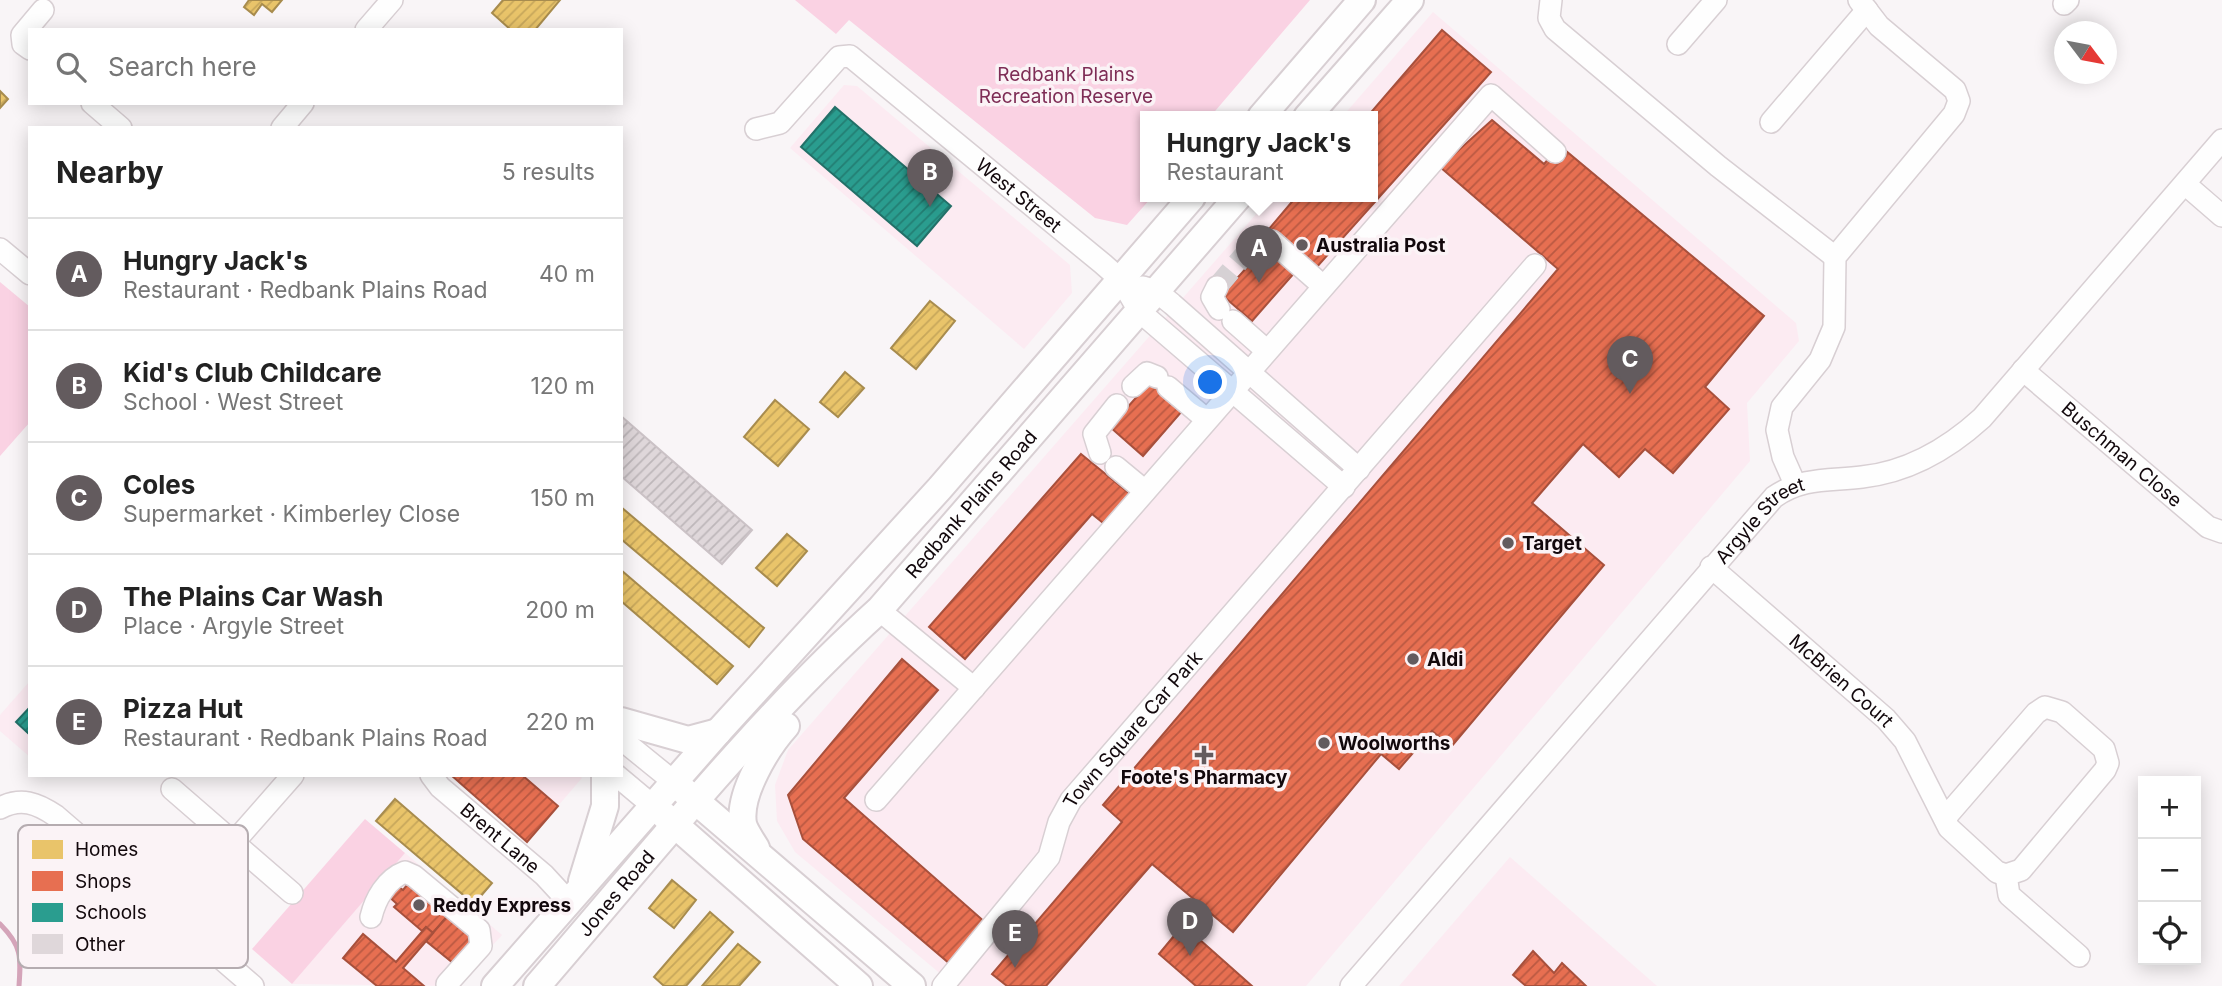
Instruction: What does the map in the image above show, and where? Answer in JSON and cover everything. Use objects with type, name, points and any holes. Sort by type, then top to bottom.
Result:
[{"type":"main road","points":[[1266,111],[1362,0]]},
{"type":"main road","points":[[1312,111],[1410,0]]},
{"type":"main road","name":"Redbank Plains Road","points":[[653,806],[940,488],[1188,202]]},
{"type":"main road","name":"Redbank Plains Road","points":[[697,801],[852,635],[879,610],[1234,202]]},
{"type":"main road","points":[[758,852],[743,824],[745,804],[753,780],[768,746],[828,679],[852,635]]},
{"type":"main road","points":[[623,722],[688,740],[718,732]]},
{"type":"main road","points":[[574,896],[605,806],[605,777]]},
{"type":"main road","points":[[674,782],[912,986]]},
{"type":"main road","name":"Jones Road","points":[[537,986],[697,801]]},
{"type":"main road","points":[[653,806],[859,986]]},
{"type":"main road","name":"Jones Road","points":[[495,986],[653,806]]},
{"type":"street","points":[[368,28],[392,0]]},
{"type":"street","points":[[1551,0],[1549,18],[1555,29],[1718,166],[1835,257]]},
{"type":"street","points":[[1678,44],[1716,0]]},
{"type":"street","points":[[1771,122],[1863,5],[1879,26],[1955,90],[1959,101],[1954,114],[1835,257],[1834,327],[1820,360],[1782,407],[1777,430],[1783,457],[1795,484]]},
{"type":"street","points":[[28,48],[23,44],[22,35],[43,10]]},
{"type":"street","name":"West Street","points":[[756,129],[780,123],[839,57],[850,56],[1121,279]]},
{"type":"street","points":[[876,800],[1491,94],[1555,152]]},
{"type":"street","points":[[94,105],[119,126]]},
{"type":"street","points":[[284,126],[301,105]]},
{"type":"street","name":"Argyle Street","points":[[1351,986],[1774,497],[1795,484],[1816,478],[1887,473],[1917,462],[1965,433],[2222,140]]},
{"type":"street","points":[[2185,184],[2222,216]]},
{"type":"street","points":[[1252,246],[1259,240],[1272,241],[1323,286]]},
{"type":"street","points":[[0,249],[28,272]]},
{"type":"street","name":"Town Square Car Park","points":[[943,986],[1049,857],[1059,822],[1071,800],[1535,265]]},
{"type":"street","points":[[1121,279],[1156,291],[1359,469]]},
{"type":"street","points":[[1121,279],[1139,311],[1344,487]]},
{"type":"street","points":[[1217,287],[1212,297],[1226,315],[1266,350]]},
{"type":"street","name":"Buschman Close","points":[[2023,370],[2208,527],[2222,532]]},
{"type":"street","points":[[1133,386],[1147,373],[1162,382],[1206,419]]},
{"type":"street","points":[[1100,453],[1094,434],[1117,405]]},
{"type":"street","points":[[1116,467],[1145,491]]},
{"type":"street","name":"McBrien Court","points":[[1711,567],[1886,719],[1905,741],[1945,818],[1964,844],[1997,872],[2007,875]]},
{"type":"street","points":[[879,610],[974,688]]},
{"type":"street","points":[[1945,818],[2036,713],[2045,707],[2062,712],[2104,749],[2108,763],[2105,769],[2021,870],[2007,875],[2008,895],[2080,956]]},
{"type":"street","points":[[623,741],[674,782]]},
{"type":"street","points":[[248,826],[291,777]]},
{"type":"street","name":"Brent Lane","points":[[432,777],[440,787],[544,875],[574,896]]},
{"type":"street","points":[[618,777],[653,806]]},
{"type":"street","points":[[172,789],[214,825]]},
{"type":"street","points":[[0,808],[19,802],[42,807],[63,825]]},
{"type":"street","points":[[248,854],[292,893]]},
{"type":"street","points":[[371,918],[375,900],[398,874],[404,872],[414,876],[479,930],[481,946],[447,984]]},
{"type":"street","points":[[232,968],[253,986]]},
{"type":"shaded area","points":[[1433,12],[1796,323],[1799,341],[1747,403],[1750,461],[1306,986],[955,986],[795,852],[777,821],[775,785],[788,750],[1267,202],[1378,202],[1378,111],[1347,111]]},
{"type":"shaded area","points":[[844,85],[857,86],[1070,265],[1072,293],[1024,349],[790,148]]},
{"type":"shaded area","points":[[28,683],[28,755],[0,731],[0,715]]},
{"type":"shaded area","points":[[453,777],[581,777],[527,842]]},
{"type":"shaded area","points":[[405,853],[502,935],[455,986],[292,984]]},
{"type":"shaded area","points":[[1510,857],[1657,986],[1399,986]]},
{"type":"green space","name":"Redbank Plains Recreation Reserve","points":[[795,0],[1310,0],[1215,111],[1140,111],[1140,202],[1148,202],[1127,225],[1095,218],[849,20],[836,34]]},
{"type":"green space","points":[[0,282],[28,305],[28,424],[0,456]]},
{"type":"green space","points":[[365,819],[405,853],[292,984],[252,949]]},
{"type":"building: Homes","points":[[249,0],[282,0],[272,12],[262,4],[254,15],[244,7]]},
{"type":"building: Homes","points":[[503,0],[560,0],[537,28],[509,28],[492,13]]},
{"type":"building: Homes","points":[[0,91],[8,99],[0,108]]},
{"type":"building: Homes","points":[[930,301],[955,321],[916,369],[891,348]]},
{"type":"building: Homes","points":[[845,372],[864,388],[838,417],[820,402]]},
{"type":"building: Homes","points":[[775,400],[809,429],[778,466],[744,437]]},
{"type":"building: Homes","points":[[623,509],[764,628],[749,647],[623,541]]},
{"type":"building: Homes","points":[[787,534],[807,551],[777,586],[756,568]]},
{"type":"building: Homes","points":[[623,572],[733,666],[717,684],[623,603]]},
{"type":"building: Homes","points":[[395,799],[492,883],[474,904],[376,821]]},
{"type":"building: Homes","points":[[672,880],[696,900],[674,928],[649,908]]},
{"type":"building: Homes","points":[[710,912],[733,932],[686,986],[664,986],[654,977]]},
{"type":"building: Homes","points":[[738,944],[760,962],[739,986],[702,986]]},
{"type":"building: Shops","points":[[1442,30],[1491,72],[1378,198],[1378,111],[1372,111]]},
{"type":"building: Shops","points":[[1492,120],[1544,164],[1560,146],[1764,316],[1705,387],[1729,409],[1673,473],[1645,449],[1619,477],[1583,444],[1532,503],[1604,565],[1451,747],[1432,731],[1399,769],[1381,754],[1233,932],[1152,864],[1046,986],[1007,986],[992,974],[1122,822],[1103,805],[1558,269],[1440,167]]},
{"type":"building: Shops","points":[[1292,202],[1375,202],[1315,269],[1269,229]]},
{"type":"building: Shops","points":[[1267,245],[1296,271],[1252,321],[1222,295]]},
{"type":"building: Shops","points":[[1150,382],[1182,411],[1143,456],[1110,427]]},
{"type":"building: Shops","points":[[1081,454],[1130,494],[1103,523],[1092,514],[965,659],[929,627]]},
{"type":"building: Shops","points":[[902,659],[938,690],[844,798],[986,923],[950,964],[803,839],[788,795]]},
{"type":"building: Shops","points":[[453,777],[524,777],[558,806],[527,842]]},
{"type":"building: Shops","name":"Reddy Express","points":[[412,879],[450,913],[433,933],[426,927],[422,931],[394,907],[397,904],[386,894],[395,884],[403,890]]},
{"type":"building: Shops","points":[[450,913],[474,933],[474,948],[458,967],[426,941]]},
{"type":"building: Shops","points":[[1183,925],[1252,986],[1196,986],[1159,954]]},
{"type":"building: Shops","points":[[426,927],[433,933],[403,968],[424,986],[377,986],[343,958],[363,934],[396,962]]},
{"type":"building: Shops","points":[[1533,951],[1554,973],[1562,963],[1586,986],[1526,986],[1513,975]]},
{"type":"building: Schools","points":[[835,107],[951,206],[917,246],[801,147]]},
{"type":"building: Schools","points":[[28,709],[28,733],[16,722]]},
{"type":"building: Other","points":[[623,418],[752,530],[722,564],[623,478]]},
{"type":"waterway","points":[[0,924],[13,939],[18,950]]},
{"type":"waterway","points":[[19,986],[20,968]]},
{"type":"tunnel","points":[[1217,287],[1252,246]]},
{"type":"place","name":"Kid's Club Childcare","points":[[930,207]]},
{"type":"place","name":"Australia Post","points":[[1302,245]]},
{"type":"place","name":"Hungry Jack's","points":[[1259,283]]},
{"type":"place","name":"Coles","points":[[1630,394]]},
{"type":"place","name":"Target","points":[[1508,543]]},
{"type":"place","name":"Aldi","points":[[1413,659]]},
{"type":"place","name":"Woolworths","points":[[1324,743]]},
{"type":"place","name":"Foote's Pharmacy","points":[[1204,755]]},
{"type":"place","name":"Reddy Express","points":[[419,905]]},
{"type":"place","name":"The Plains Car Wash","points":[[1190,956]]},
{"type":"place","name":"Pizza Hut","points":[[1015,968]]}]
